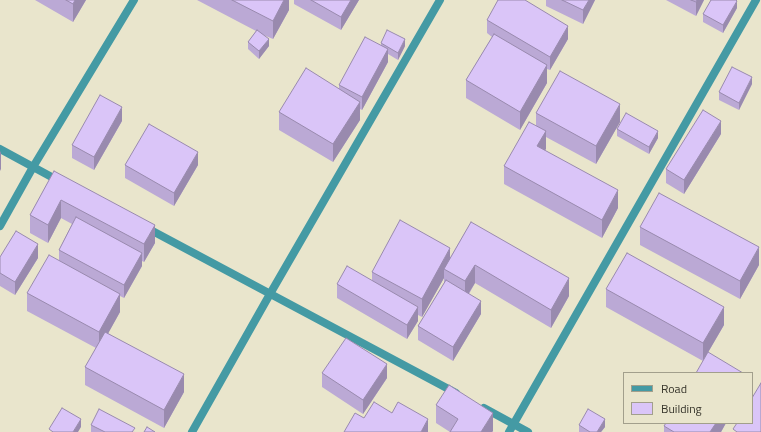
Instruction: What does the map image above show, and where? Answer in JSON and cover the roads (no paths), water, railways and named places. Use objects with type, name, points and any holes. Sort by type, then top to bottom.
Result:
[{"type":"street","points":[[0,226],[33,167],[134,0]]},
{"type":"street","points":[[192,432],[440,0]]},
{"type":"street","points":[[509,432],[756,0]]},
{"type":"street","points":[[0,149],[68,185]]},
{"type":"street","points":[[137,223],[465,398]]},
{"type":"street","points":[[479,405],[528,432]]}]
